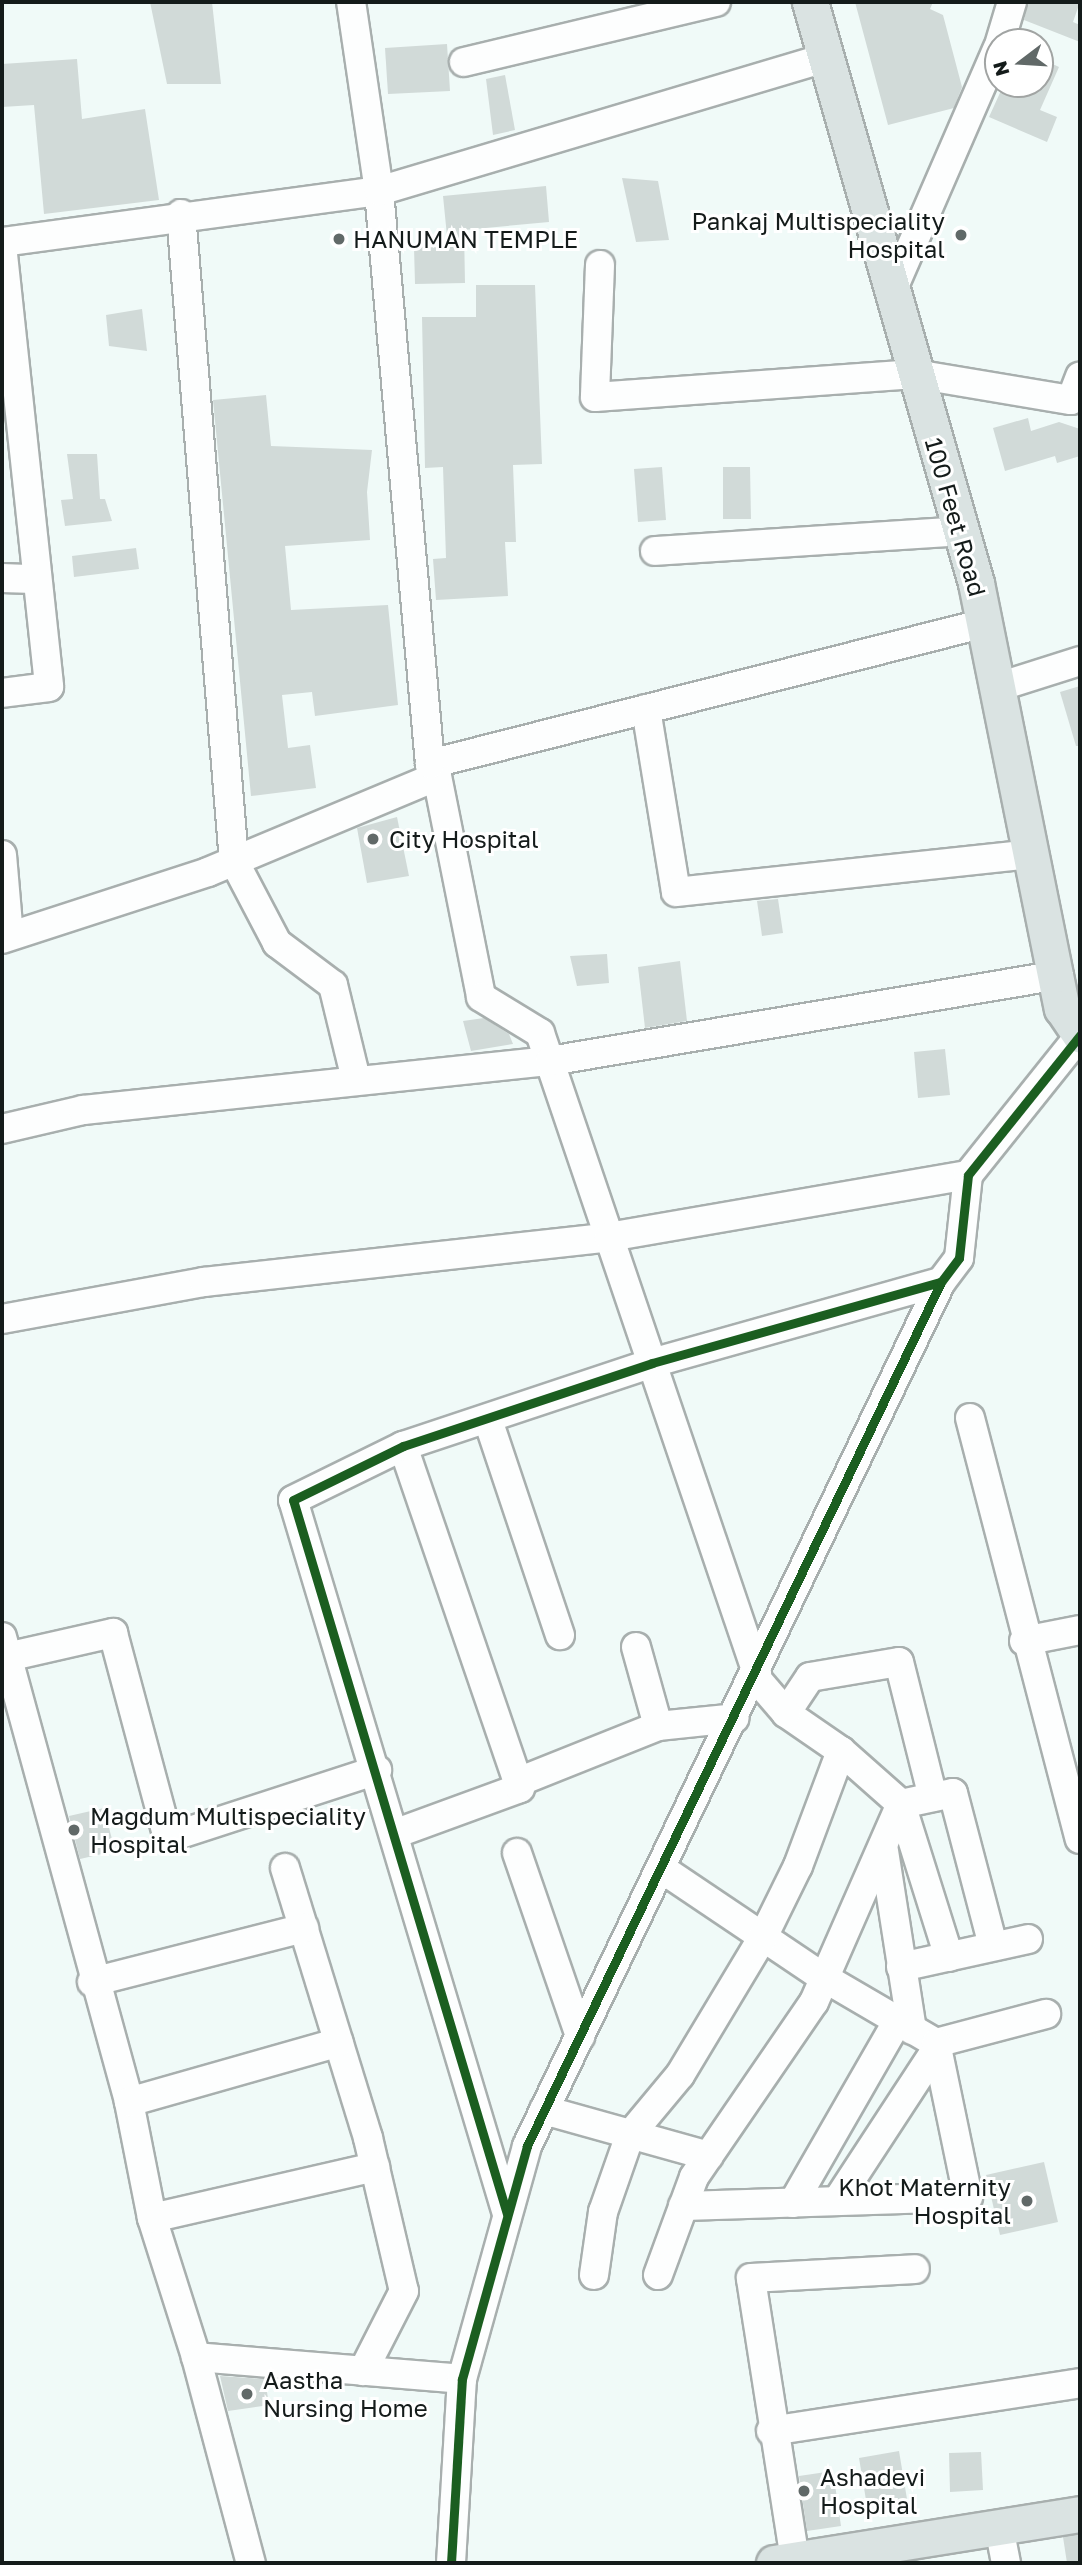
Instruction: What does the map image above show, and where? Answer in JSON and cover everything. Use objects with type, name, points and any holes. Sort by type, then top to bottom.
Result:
[{"type":"main road","name":"100 Feet Road","points":[[810,2],[961,531],[985,623],[1059,975],[1062,1008],[1080,1035]]},
{"type":"main road","points":[[785,2561],[1080,2514]]},
{"type":"street","points":[[351,2],[379,191],[434,770],[481,997],[540,1033],[756,1675],[786,1713],[841,1751],[901,1804],[949,1956]]},
{"type":"street","points":[[464,62],[716,2]]},
{"type":"street","points":[[1004,28],[1012,2]]},
{"type":"street","points":[[2,693],[49,687],[8,367],[2,243],[181,214],[379,191],[824,58]]},
{"type":"street","points":[[892,291],[984,79]]},
{"type":"street","points":[[181,214],[233,861],[277,943],[333,985],[356,1079]]},
{"type":"street","points":[[600,265],[595,397],[915,374],[1077,394]]},
{"type":"street","points":[[654,551],[961,531]]},
{"type":"street","points":[[2,579],[34,579]]},
{"type":"street","points":[[2,855],[5,938],[233,861],[434,770],[646,709],[985,623]]},
{"type":"street","points":[[998,687],[1080,661]]},
{"type":"street","points":[[646,709],[676,892],[1033,854]]},
{"type":"street","points":[[2,1129],[83,1110],[356,1079],[550,1061],[1059,975]]},
{"type":"street","points":[[451,2563],[463,2379],[527,2146],[756,1675],[941,1282],[959,1258],[968,1175],[1080,1035]]},
{"type":"street","points":[[2,1319],[204,1282],[609,1237],[968,1175]]},
{"type":"street","points":[[507,2214],[397,1833],[293,1500],[403,1446],[488,1420],[652,1363],[941,1282]]},
{"type":"street","points":[[970,1418],[1024,1641],[1080,1839]]},
{"type":"street","points":[[488,1420],[560,1634]]},
{"type":"street","points":[[397,1833],[520,1788],[403,1446]]},
{"type":"street","points":[[1024,1641],[1080,1630]]},
{"type":"street","points":[[250,2563],[196,2357],[152,2218],[129,2102],[92,1982],[4,1647],[113,1633],[168,1838],[377,1770]]},
{"type":"street","points":[[636,1647],[658,1726]]},
{"type":"street","points":[[756,1675],[810,1677],[898,1662],[933,1797]]},
{"type":"street","points":[[786,1713],[810,1677]]},
{"type":"street","points":[[517,1782],[658,1726],[735,1718]]},
{"type":"street","points":[[594,2275],[603,2211],[630,2135],[680,2075],[763,1937],[798,1866],[841,1751]]},
{"type":"street","points":[[901,1804],[953,1793],[993,1946]]},
{"type":"street","points":[[658,2274],[683,2206],[709,2156],[814,2002],[823,1977],[884,1851],[901,1804]]},
{"type":"street","points":[[683,2206],[968,2197],[901,1967],[884,1851]]},
{"type":"street","points":[[517,1853],[580,2036]]},
{"type":"street","points":[[285,1868],[375,2167],[404,2291],[363,2371]]},
{"type":"street","points":[[662,1869],[823,1977],[920,2036],[1046,2014]]},
{"type":"street","points":[[92,1982],[304,1928]]},
{"type":"street","points":[[901,1967],[1028,1939]]},
{"type":"street","points":[[836,2201],[920,2036]]},
{"type":"street","points":[[793,2203],[920,2036]]},
{"type":"street","points":[[129,2102],[339,2042]]},
{"type":"street","points":[[544,2110],[709,2156]]},
{"type":"street","points":[[152,2218],[375,2167]]},
{"type":"street","points":[[785,2561],[771,2431],[769,2381],[751,2278],[915,2269]]},
{"type":"street","points":[[196,2357],[463,2379]]},
{"type":"street","points":[[771,2431],[1080,2383]]},
{"type":"street","points":[[999,2527],[1006,2563]]},
{"type":"building","points":[[150,2],[212,2],[221,84],[167,84]]},
{"type":"building","points":[[855,2],[933,2],[930,9],[943,15],[962,87],[954,108],[888,125]]},
{"type":"building","points":[[1028,2],[1080,2],[1073,22],[1080,25],[1080,42],[1054,32],[1054,28],[1044,28],[1024,20]]},
{"type":"building","points":[[447,44],[450,91],[388,94],[385,48]]},
{"type":"building","points":[[77,59],[82,119],[145,109],[159,200],[44,214],[34,105],[2,107],[2,64]]},
{"type":"building","points":[[1054,65],[1059,67],[1054,78]]},
{"type":"building","points":[[505,75],[515,130],[493,135],[486,79]]},
{"type":"building","points":[[998,98],[1045,98],[1040,110],[1057,117],[1047,142],[989,117]]},
{"type":"building","points":[[622,178],[658,181],[669,240],[636,242]]},
{"type":"building","points":[[546,186],[549,222],[464,230],[465,283],[415,284],[414,247],[448,246],[443,196]]},
{"type":"building","points":[[476,285],[535,285],[542,464],[513,465],[516,542],[505,542],[508,596],[436,600],[433,559],[446,558],[443,467],[425,468],[422,317],[476,317]]},
{"type":"building","points":[[142,309],[147,351],[109,346],[106,315]]},
{"type":"building","points":[[266,395],[271,446],[372,450],[367,492],[370,540],[285,546],[291,610],[388,605],[398,705],[315,716],[312,692],[282,695],[288,748],[310,745],[316,788],[251,796],[213,400]]},
{"type":"building","points":[[1028,418],[1031,431],[1059,422],[1080,429],[1080,456],[1057,463],[1055,456],[1005,471],[993,428]]},
{"type":"building","points":[[67,454],[97,454],[100,499],[105,499],[112,521],[65,526],[61,500],[73,499]]},
{"type":"building","points":[[662,467],[666,520],[638,522],[634,469]]},
{"type":"building","points":[[723,467],[750,467],[751,519],[723,519]]},
{"type":"building","points":[[136,548],[139,569],[74,577],[72,556]]},
{"type":"building","points":[[1080,686],[1080,746],[1076,746],[1060,692]]},
{"type":"building","points":[[397,817],[409,876],[367,883],[357,828]]},
{"type":"building","points":[[778,899],[783,933],[762,936],[757,901]]},
{"type":"building","points":[[607,954],[609,983],[577,986],[570,956]]},
{"type":"building","points":[[680,961],[687,1021],[645,1028],[638,967]]},
{"type":"building","points":[[484,1018],[509,1034],[513,1044],[471,1051],[463,1021]]},
{"type":"building","points":[[945,1049],[950,1095],[918,1098],[914,1052]]},
{"type":"building","points":[[104,1808],[115,1851],[80,1859],[69,1816]]},
{"type":"building","points":[[1044,2162],[1058,2222],[1000,2235],[986,2175]]},
{"type":"building","points":[[220,2376],[265,2379],[269,2405],[228,2411]]},
{"type":"building","points":[[899,2451],[907,2499],[867,2506],[859,2458]]},
{"type":"building","points":[[981,2452],[983,2490],[950,2492],[949,2453]]},
{"type":"building","points":[[833,2471],[841,2526],[807,2531],[799,2476]]},
{"type":"building","points":[[1080,2534],[1080,2563],[1067,2563],[1063,2537]]},
{"type":"cycle path","points":[[451,2563],[462,2379],[527,2146],[941,1282],[959,1258],[968,1175],[1080,1035]]},
{"type":"cycle path","points":[[507,2214],[293,1500],[403,1446],[652,1363],[941,1282]]},
{"type":"place","name":"Pankaj Multispeciality Hospital","points":[[961,235]]},
{"type":"place","name":"HANUMAN TEMPLE","points":[[339,239]]},
{"type":"place","name":"City Hospital","points":[[373,839]]},
{"type":"place","name":"Magdum Multispeciality Hospital","points":[[74,1830]]},
{"type":"place","name":"Khot Maternity Hospital","points":[[1027,2201]]},
{"type":"place","name":"Aastha Nursing Home","points":[[247,2394]]},
{"type":"place","name":"Ashadevi Hospital","points":[[804,2491]]}]
